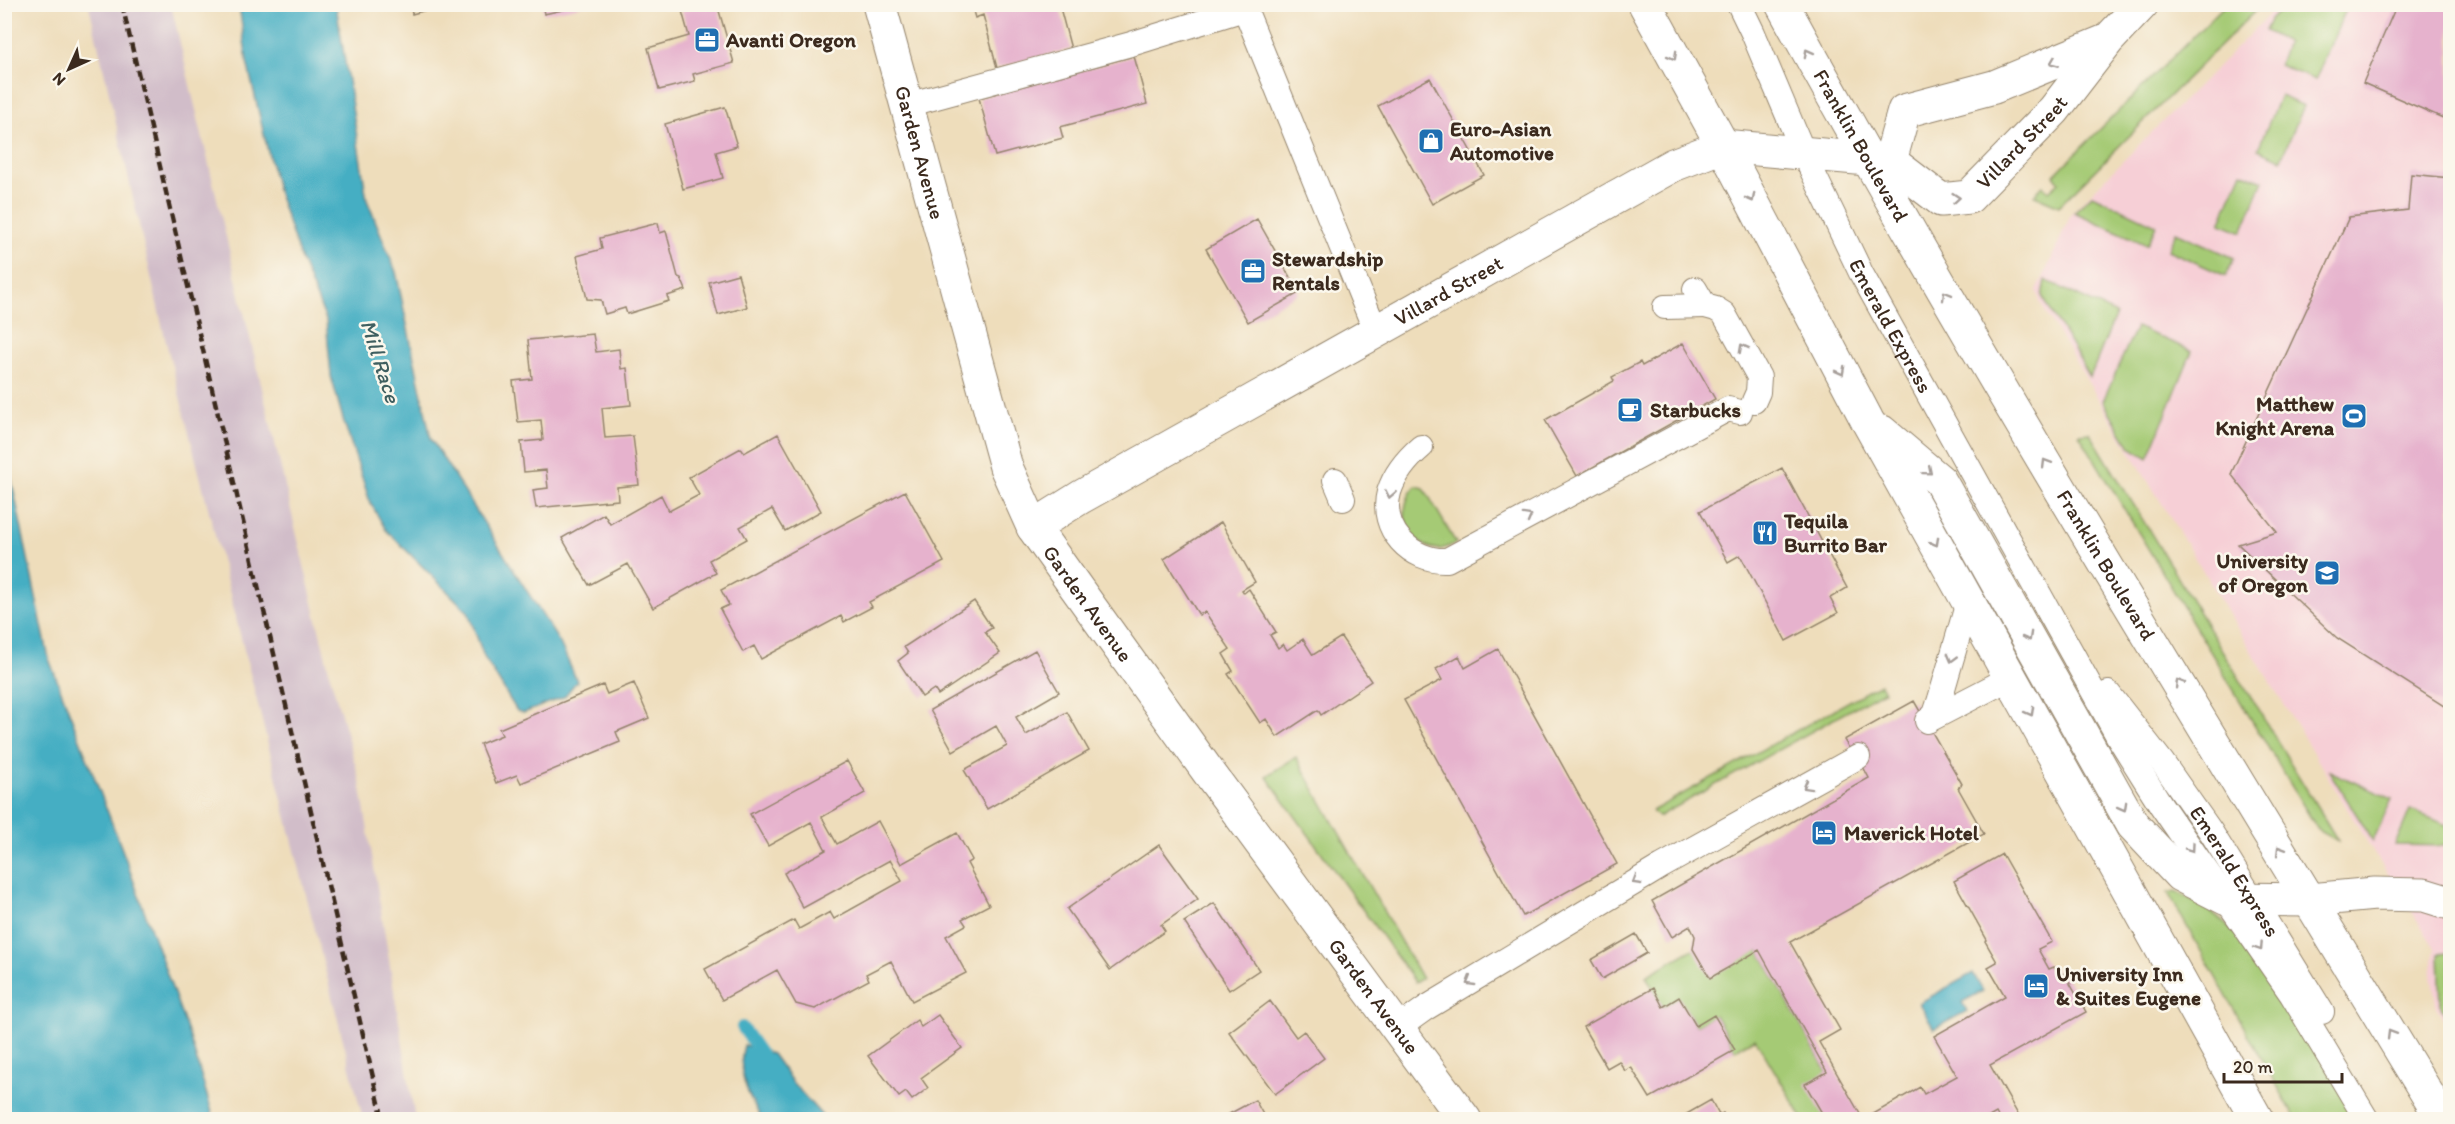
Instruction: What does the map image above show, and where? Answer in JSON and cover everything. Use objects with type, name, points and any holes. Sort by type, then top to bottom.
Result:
[{"type":"main road","name":"Garden Avenue","points":[[879,4],[1006,467],[1033,526],[1174,726],[1465,1119]]},
{"type":"main road","points":[[1645,4],[1867,420],[2257,1119]]},
{"type":"main road","name":"Franklin Boulevard","points":[[1782,4],[1878,160],[1992,375],[2443,1119]]},
{"type":"main road","name":"Villard Street","points":[[1033,526],[1673,165],[1723,147],[1878,160],[1941,200],[1969,197],[2054,110],[2108,40],[2142,4]]},
{"type":"main road","name":"Villard Street","points":[[1878,160],[1904,111],[1994,87],[2108,40]]},
{"type":"main road","points":[[1867,420],[1940,480],[2133,825],[2180,875],[2241,899],[2310,900],[2395,895],[2424,896],[2451,903]]},
{"type":"lane","name":"Emerald Express","points":[[1739,4],[1754,33],[1804,154],[1861,273],[2125,748],[2161,805],[2241,899],[2385,1119]]},
{"type":"lane","points":[[907,105],[1131,44],[1244,7],[1376,332]]},
{"type":"lane","points":[[1421,447],[1403,465],[1392,484],[1388,496],[1388,513],[1392,528],[1408,549],[1431,560],[1447,560],[1728,409],[1747,407],[1758,392],[1759,377],[1724,314],[1700,298],[1665,307]]},
{"type":"lane","points":[[1968,602],[1943,691],[1935,714],[1928,720],[2010,678]]},
{"type":"lane","points":[[1398,1028],[1426,1008],[1662,866],[1858,757]]},
{"type":"lane","name":"Emerald Express","points":[[2241,899],[2292,995],[2367,1119]]},
{"type":"shaded area","points":[[89,5],[171,5],[331,679],[360,782],[415,1119],[363,1119],[165,338]]},
{"type":"shaded area","name":"University of Oregon","points":[[2279,5],[2450,5],[2450,1031],[2437,1008],[2431,976],[2435,948],[2368,843],[2040,303],[2037,291],[2072,212]]},
{"type":"green space","points":[[2225,5],[2261,5],[2059,206],[2034,195],[2043,186],[2049,191],[2059,182],[2054,175]]},
{"type":"green space","points":[[2285,5],[2348,5],[2315,80],[2279,65],[2287,42],[2265,31],[2270,20]]},
{"type":"green space","points":[[2280,96],[2304,106],[2281,159],[2258,149]]},
{"type":"green space","points":[[2242,172],[2263,181],[2242,232],[2220,223]]},
{"type":"green space","points":[[2092,195],[2156,225],[2147,245],[2074,212]]},
{"type":"green space","points":[[2176,232],[2234,258],[2226,276],[2168,250]]},
{"type":"green space","points":[[2045,280],[2116,314],[2090,377],[2042,296]]},
{"type":"green space","points":[[2136,327],[2192,351],[2148,458],[2130,447],[2103,401]]},
{"type":"green space","points":[[2090,433],[2338,841],[2318,830],[2079,434]]},
{"type":"green space","points":[[1416,486],[1424,488],[1456,543],[1437,549],[1426,546],[1411,533],[1405,514],[1406,504]]},
{"type":"green space","points":[[1880,684],[1884,691],[1658,817],[1652,811]]},
{"type":"green space","points":[[1296,757],[1422,979],[1415,982],[1266,776]]},
{"type":"green space","points":[[2329,771],[2392,799],[2373,841]]},
{"type":"green space","points":[[2410,810],[2450,826],[2450,846],[2395,845]]},
{"type":"green space","points":[[2175,891],[2206,909],[2234,932],[2259,960],[2304,1023],[2359,1119],[2296,1119],[2168,893]]},
{"type":"green space","points":[[1693,949],[1759,950],[1827,1072],[1826,1119],[1803,1119],[1755,1038],[1735,1050],[1715,1015],[1696,1026],[1679,998],[1663,1007],[1646,976]]},
{"type":"green space","points":[[2449,953],[2450,1023],[2441,1007],[2439,954]]},
{"type":"water","points":[[239,5],[336,5],[367,200],[396,272],[431,439],[560,643],[577,681],[564,697],[524,713],[517,711],[484,657],[468,612],[386,530],[370,502],[331,376],[326,320],[301,260],[277,190],[247,62]]},
{"type":"water","points":[[4,444],[49,659],[125,857],[190,1038],[214,1119],[5,1119]]},
{"type":"water","points":[[1973,973],[1983,991],[1962,1002],[1967,1011],[1934,1029],[1919,1003]]},
{"type":"water","points":[[744,1045],[772,1054],[793,1083],[825,1119],[762,1119],[752,1102],[742,1075]]},
{"type":"building","points":[[410,4],[445,4],[445,5],[412,14]]},
{"type":"building","points":[[542,4],[585,4],[585,5],[544,14]]},
{"type":"building","points":[[706,4],[717,4],[734,63],[693,74],[695,81],[659,90],[648,48],[689,36],[682,11]]},
{"type":"building","points":[[971,4],[1059,4],[1071,49],[997,68],[983,15],[975,18]]},
{"type":"building","points":[[2397,4],[2450,4],[2450,121],[2363,83]]},
{"type":"building","points":[[1134,56],[1147,104],[1060,127],[1063,138],[995,156],[979,98]]},
{"type":"building","name":"Euro-Asian Automotive","points":[[1430,78],[1484,175],[1432,204],[1378,106]]},
{"type":"building","points":[[725,107],[737,146],[716,152],[723,178],[683,189],[665,124]]},
{"type":"building","name":"Matthew Knight Arena","points":[[2411,174],[2450,178],[2450,710],[2337,638],[2238,544],[2277,532],[2231,474],[2349,217],[2408,210]]},
{"type":"building","name":"Stewardship Rentals","points":[[1257,219],[1299,293],[1248,322],[1206,249]]},
{"type":"building","points":[[658,223],[660,233],[666,231],[678,277],[681,278],[686,290],[667,296],[669,301],[627,314],[625,308],[605,314],[601,300],[587,299],[577,256],[602,249],[600,238]]},
{"type":"building","points":[[738,274],[747,307],[718,315],[709,282]]},
{"type":"building","points":[[593,334],[596,352],[619,349],[621,369],[627,368],[631,405],[602,408],[605,438],[633,436],[639,485],[617,487],[618,500],[536,508],[533,490],[548,488],[546,470],[524,472],[521,442],[543,440],[541,420],[518,422],[513,381],[532,379],[528,340]]},
{"type":"building","name":"Starbucks","points":[[1683,343],[1715,399],[1577,476],[1545,420],[1614,381],[1612,377],[1640,362],[1642,366]]},
{"type":"building","points":[[778,434],[821,511],[785,531],[772,509],[740,527],[747,539],[709,560],[716,573],[653,608],[628,564],[589,585],[562,538],[604,514],[610,524],[661,495],[669,511],[699,495],[689,477],[741,448],[744,453]]},
{"type":"building","name":"Tequila Burrito Bar","points":[[1782,468],[1847,588],[1830,598],[1838,613],[1786,641],[1740,555],[1728,562],[1700,511]]},
{"type":"building","points":[[905,491],[944,562],[869,602],[872,607],[844,622],[841,616],[761,659],[754,646],[743,652],[720,609],[729,605],[721,590]]},
{"type":"building","points":[[1221,522],[1255,582],[1242,590],[1244,593],[1249,589],[1276,632],[1270,635],[1278,648],[1283,644],[1287,650],[1303,639],[1313,655],[1341,637],[1371,681],[1321,715],[1318,710],[1277,737],[1266,719],[1260,723],[1228,674],[1233,671],[1223,654],[1230,649],[1205,612],[1199,615],[1164,559]]},
{"type":"building","points":[[974,601],[992,628],[985,632],[1000,653],[938,695],[934,689],[922,697],[898,661],[908,653],[904,647]]},
{"type":"building","points":[[1498,649],[1617,864],[1523,916],[1404,700],[1442,680],[1436,669],[1459,656],[1465,668]]},
{"type":"building","points":[[1035,650],[1059,692],[1016,717],[1026,735],[1067,712],[1089,751],[987,809],[964,770],[1007,746],[996,726],[953,751],[930,710]]},
{"type":"building","points":[[634,683],[649,718],[616,732],[620,742],[521,783],[517,775],[496,783],[480,744],[502,735],[499,729],[603,685],[607,694]]},
{"type":"building","points":[[1914,701],[1962,784],[1958,788],[1984,834],[1790,942],[1840,1030],[1819,1042],[1860,1114],[1853,1120],[1826,1120],[1805,1084],[1827,1072],[1759,950],[1710,978],[1693,949],[1695,936],[1690,926],[1672,937],[1652,901],[1869,778],[1852,746],[1849,748],[1844,740]]},
{"type":"building","points":[[847,761],[865,793],[822,817],[837,844],[878,821],[901,864],[957,833],[972,860],[967,863],[989,905],[962,919],[966,925],[946,936],[966,973],[912,1001],[891,961],[866,974],[869,980],[815,1009],[796,1004],[777,970],[722,1000],[705,969],[794,920],[799,929],[830,912],[834,919],[902,881],[890,860],[803,908],[784,873],[826,850],[811,822],[768,846],[750,814]]},
{"type":"building","points":[[1159,845],[1198,899],[1161,925],[1165,931],[1110,970],[1067,909]]},
{"type":"building","name":"University Inn & Suites Eugene","points":[[2002,854],[2052,942],[2038,949],[2049,969],[2054,967],[2059,976],[2064,973],[2086,1012],[1990,1065],[2021,1120],[2000,1120],[1996,1113],[1984,1120],[1863,1120],[1920,1087],[1924,1094],[1957,1076],[1934,1036],[2005,996],[1988,967],[1997,962],[1954,881]]},
{"type":"building","points":[[1214,903],[1259,970],[1229,990],[1184,922]]},
{"type":"building","points":[[1636,934],[1647,953],[1602,979],[1591,960]]},
{"type":"building","points":[[1653,988],[1663,1007],[1679,997],[1696,1026],[1714,1015],[1735,1050],[1650,1098],[1631,1067],[1625,1071],[1619,1061],[1607,1068],[1583,1027]]},
{"type":"building","points":[[1270,1001],[1296,1037],[1304,1031],[1324,1058],[1275,1094],[1229,1032]]},
{"type":"building","points":[[938,1015],[962,1048],[921,1078],[928,1088],[912,1100],[906,1092],[899,1097],[868,1056],[917,1020],[921,1027]]},
{"type":"building","points":[[1255,1100],[1266,1120],[1218,1120]]},
{"type":"building","points":[[1711,1100],[1719,1115],[1723,1113],[1727,1120],[1676,1120]]},
{"type":"waterway","name":"Mill Race","points":[[742,1027],[767,1063]]},
{"type":"railway","points":[[122,4],[383,1120]]},
{"type":"place","name":"Avanti Oregon","points":[[707,40]]},
{"type":"place","name":"Euro-Asian Automotive","points":[[1431,141]]},
{"type":"place","name":"Stewardship Rentals","points":[[1253,271]]},
{"type":"place","name":"Starbucks","points":[[1630,410]]},
{"type":"place","name":"Matthew Knight Arena","points":[[2354,416]]},
{"type":"place","name":"Tequila Burrito Bar","points":[[1765,533]]},
{"type":"place","name":"University of Oregon","points":[[2327,573]]},
{"type":"place","name":"Maverick Hotel","points":[[1824,833]]},
{"type":"place","name":"University Inn & Suites Eugene","points":[[2036,986]]}]
